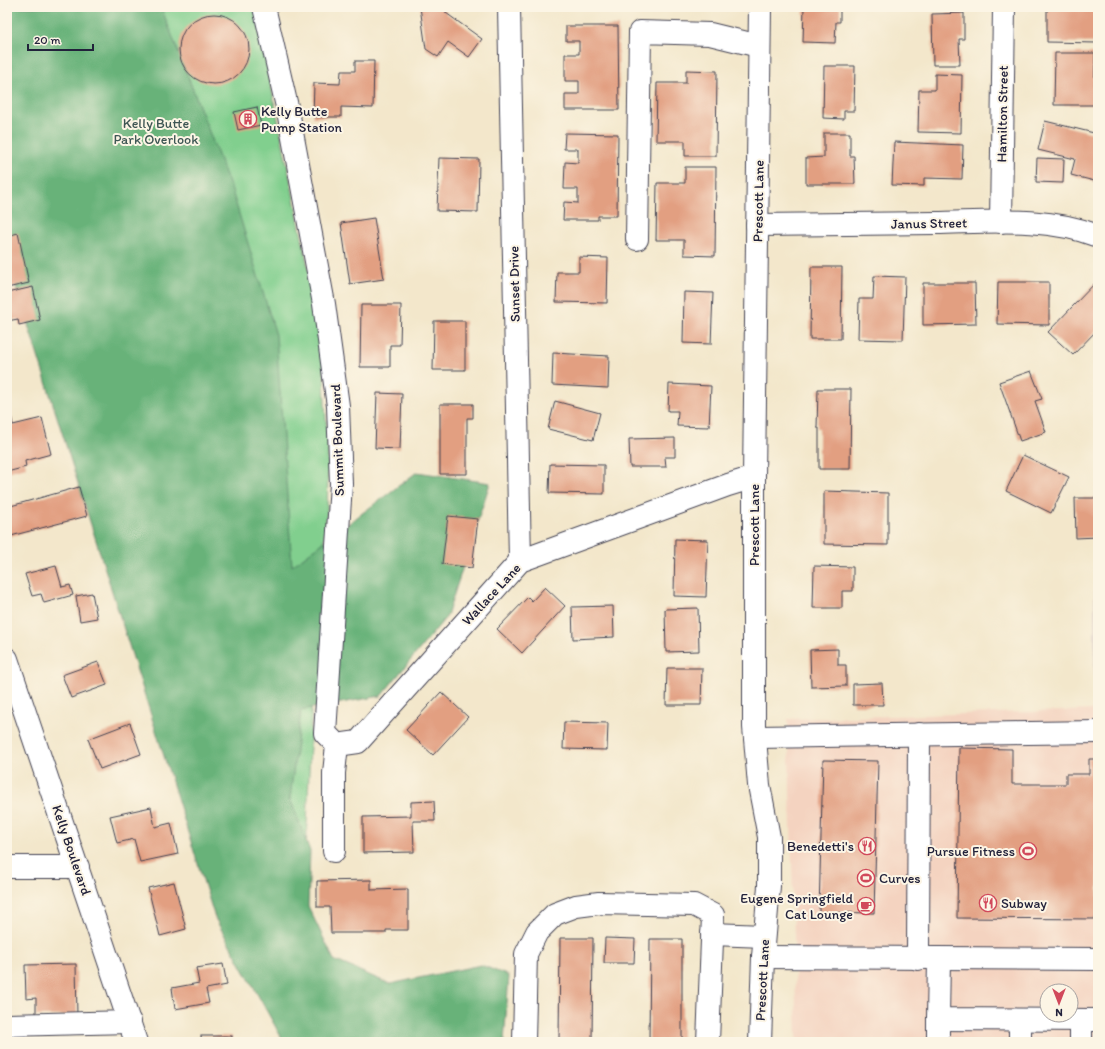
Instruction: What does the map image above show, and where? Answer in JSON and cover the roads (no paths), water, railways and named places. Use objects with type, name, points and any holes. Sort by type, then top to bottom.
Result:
[{"type":"street","name":"Summit Boulevard","points":[[264,7],[288,111],[307,212],[324,304],[338,406],[341,484],[325,733],[337,745]]},
{"type":"street","name":"Sunset Drive","points":[[509,7],[520,561]]},
{"type":"street","name":"Prescott Lane","points":[[760,7],[754,477],[754,727],[759,785],[769,837],[769,886],[764,946],[760,1042]]},
{"type":"street","name":"Hamilton Street","points":[[1001,222],[1004,7]]},
{"type":"street","points":[[637,239],[640,32],[710,34],[759,46]]},
{"type":"street","name":"Janus Street","points":[[757,225],[1001,222],[1048,223],[1084,230],[1098,236]]},
{"type":"street","name":"Wallace Lane","points":[[337,745],[358,742],[520,561],[728,485],[754,477]]},
{"type":"street","name":"Kelly Boulevard","points":[[7,659],[133,1032]]},
{"type":"street","points":[[755,737],[1098,732]]},
{"type":"street","points":[[918,959],[919,734]]},
{"type":"street","points":[[334,851],[334,773],[337,745]]},
{"type":"street","points":[[7,867],[78,867]]},
{"type":"street","points":[[524,1042],[526,954],[537,932],[555,914],[576,906],[599,903],[694,905],[712,915],[708,1042]]},
{"type":"street","points":[[712,934],[764,946],[918,959],[1098,959]]},
{"type":"street","points":[[938,1042],[939,959]]},
{"type":"street","points":[[938,1019],[1089,1020],[1080,1042]]},
{"type":"street","points":[[1020,1020],[1020,1042]]},
{"type":"street","points":[[7,1025],[133,1032]]},
{"type":"place","name":"Kelly Butte Pump Station","points":[[248,119]]},
{"type":"place","name":"Benedetti's","points":[[867,846]]},
{"type":"place","name":"Pursue Fitness","points":[[1028,851]]},
{"type":"place","name":"Curves","points":[[866,878]]},
{"type":"place","name":"Subway","points":[[988,903]]},
{"type":"place","name":"Eugene Springfield Cat Lounge","points":[[866,906]]},
{"type":"park label","name":"Kelly Butte Park Overlook","points":[[156,132]]}]
